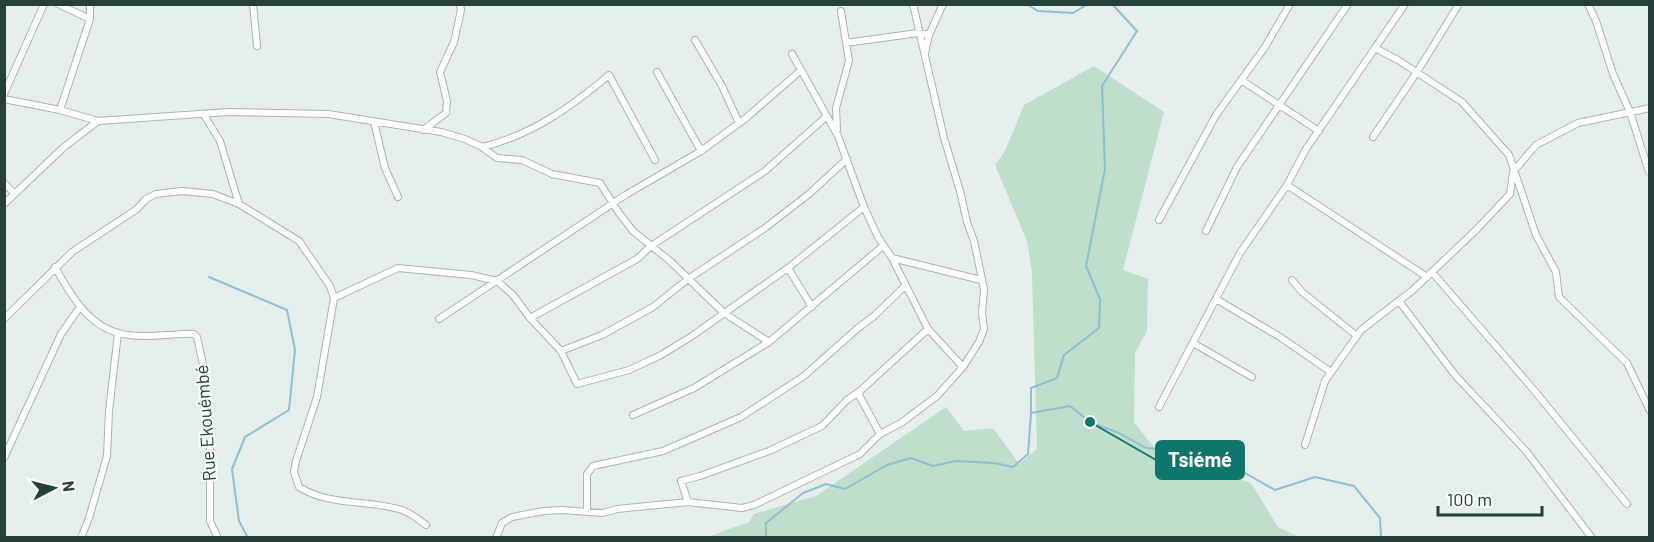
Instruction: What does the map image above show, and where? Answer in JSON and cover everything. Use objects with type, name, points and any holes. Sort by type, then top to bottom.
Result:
[{"type":"street","points":[[4,94],[44,4]]},
{"type":"street","points":[[58,4],[90,19]]},
{"type":"street","points":[[60,110],[90,19],[90,4]]},
{"type":"street","points":[[253,4],[257,46]]},
{"type":"street","points":[[423,130],[446,114],[447,101],[440,72],[454,42],[461,10],[460,4]]},
{"type":"street","points":[[496,537],[502,523],[512,517],[544,511],[603,513],[617,509],[688,502],[727,507],[754,505],[860,454],[880,434],[901,423],[938,396],[963,367],[979,342],[984,329],[982,314],[984,289],[974,240],[944,138],[913,4]]},
{"type":"street","points":[[925,54],[928,35],[943,4]]},
{"type":"street","points":[[1159,220],[1216,115],[1265,47],[1290,4]]},
{"type":"street","points":[[1206,231],[1236,167],[1347,4]]},
{"type":"street","points":[[1159,407],[1240,253],[1405,4]]},
{"type":"street","points":[[1372,136],[1417,72],[1460,4]]},
{"type":"street","points":[[1588,4],[1596,21],[1613,74],[1630,112],[1649,172]]},
{"type":"street","points":[[841,10],[849,66],[836,108],[835,125],[838,136],[864,207],[883,246],[892,258],[928,329],[963,367]]},
{"type":"street","points":[[846,43],[918,33],[928,35]]},
{"type":"street","points":[[695,40],[722,86],[739,123]]},
{"type":"street","points":[[1375,48],[1462,102],[1509,155],[1536,235],[1556,272],[1559,297],[1627,363],[1650,411]]},
{"type":"street","points":[[792,54],[800,72],[838,136]]},
{"type":"street","points":[[657,72],[701,151]]},
{"type":"street","points":[[439,320],[627,194],[701,151],[739,123],[800,72]]},
{"type":"street","points":[[482,147],[537,127],[564,111],[609,75],[655,160]]},
{"type":"street","points":[[1241,80],[1319,131]]},
{"type":"street","points":[[4,99],[60,110],[98,121],[229,112],[328,114],[465,139],[482,147],[497,158],[522,160],[552,174],[600,183],[633,231],[724,313],[769,342]]},
{"type":"street","points":[[1305,445],[1325,381],[1361,330],[1429,275],[1476,230],[1510,194],[1514,172],[1536,145],[1578,123],[1650,108]]},
{"type":"street","points":[[204,115],[220,141],[239,204]]},
{"type":"street","points":[[530,318],[637,259],[651,246],[765,171],[827,116]]},
{"type":"street","points":[[4,204],[64,147],[98,121]]},
{"type":"street","points":[[374,122],[385,168],[399,196]]},
{"type":"street","points":[[561,351],[602,335],[653,307],[688,279],[765,228],[809,194],[847,159]]},
{"type":"street","points":[[4,183],[15,194]]},
{"type":"street","points":[[1287,185],[1429,275],[1533,389],[1627,504]]},
{"type":"street","points":[[4,319],[56,267],[88,241],[156,194],[182,191],[213,194],[239,204],[299,241],[330,286],[334,298],[317,397],[296,461],[294,472],[299,487],[312,494],[345,503],[405,511],[426,525]]},
{"type":"street","points":[[334,298],[398,268],[471,275],[497,281],[513,295],[530,318],[561,351],[577,384],[628,370],[661,355],[788,268],[864,207]]},
{"type":"street","points":[[633,415],[694,388],[769,342],[883,246]]},
{"type":"street","points":[[892,258],[981,280]]},
{"type":"street","name":"Rue Ekouémbé","points":[[56,267],[80,307],[97,322],[118,333],[166,336],[194,334],[197,337],[206,378],[210,442],[210,520],[218,537]]},
{"type":"street","points":[[788,268],[812,307]]},
{"type":"street","points":[[1292,280],[1302,292],[1357,336]]},
{"type":"street","points":[[587,511],[587,474],[593,466],[663,451],[741,417],[804,376],[873,317],[905,286]]},
{"type":"street","points":[[1216,299],[1280,337],[1331,372]]},
{"type":"street","points":[[1399,301],[1455,375],[1526,451],[1592,537]]},
{"type":"street","points":[[4,458],[61,334],[80,307]]},
{"type":"street","points":[[688,502],[681,481],[769,451],[822,426],[847,400],[860,391],[928,329]]},
{"type":"street","points":[[81,537],[89,518],[107,456],[109,411],[118,333]]},
{"type":"street","points":[[1193,343],[1252,377]]},
{"type":"street","points":[[860,391],[859,395],[880,434]]},
{"type":"green space","points":[[1094,66],[1164,112],[1123,270],[1148,279],[1147,331],[1135,353],[1134,422],[1156,450],[1251,483],[1278,527],[1299,537],[707,537],[749,522],[754,514],[816,496],[946,407],[964,431],[993,428],[1019,464],[1037,449],[1032,273],[1027,241],[995,165],[1005,151],[1024,105]]},
{"type":"waterway","points":[[1026,4],[1038,11],[1073,13],[1088,4]]},
{"type":"waterway","points":[[1031,413],[1031,388],[1057,378],[1064,355],[1099,328],[1100,299],[1086,266],[1105,169],[1102,86],[1137,31],[1112,4]]},
{"type":"waterway","points":[[209,277],[287,310],[295,350],[289,410],[245,437],[232,469],[239,521],[248,538]]},
{"type":"waterway","points":[[766,538],[766,523],[803,493],[826,484],[845,489],[887,465],[911,458],[933,466],[956,461],[994,463],[1013,467],[1028,454],[1031,413],[1070,406],[1090,422],[1119,433],[1146,448],[1230,454],[1245,473],[1275,490],[1315,477],[1354,486],[1380,518],[1381,538]]},
{"type":"place","name":"Tsiémé","points":[[1090,422]]}]
